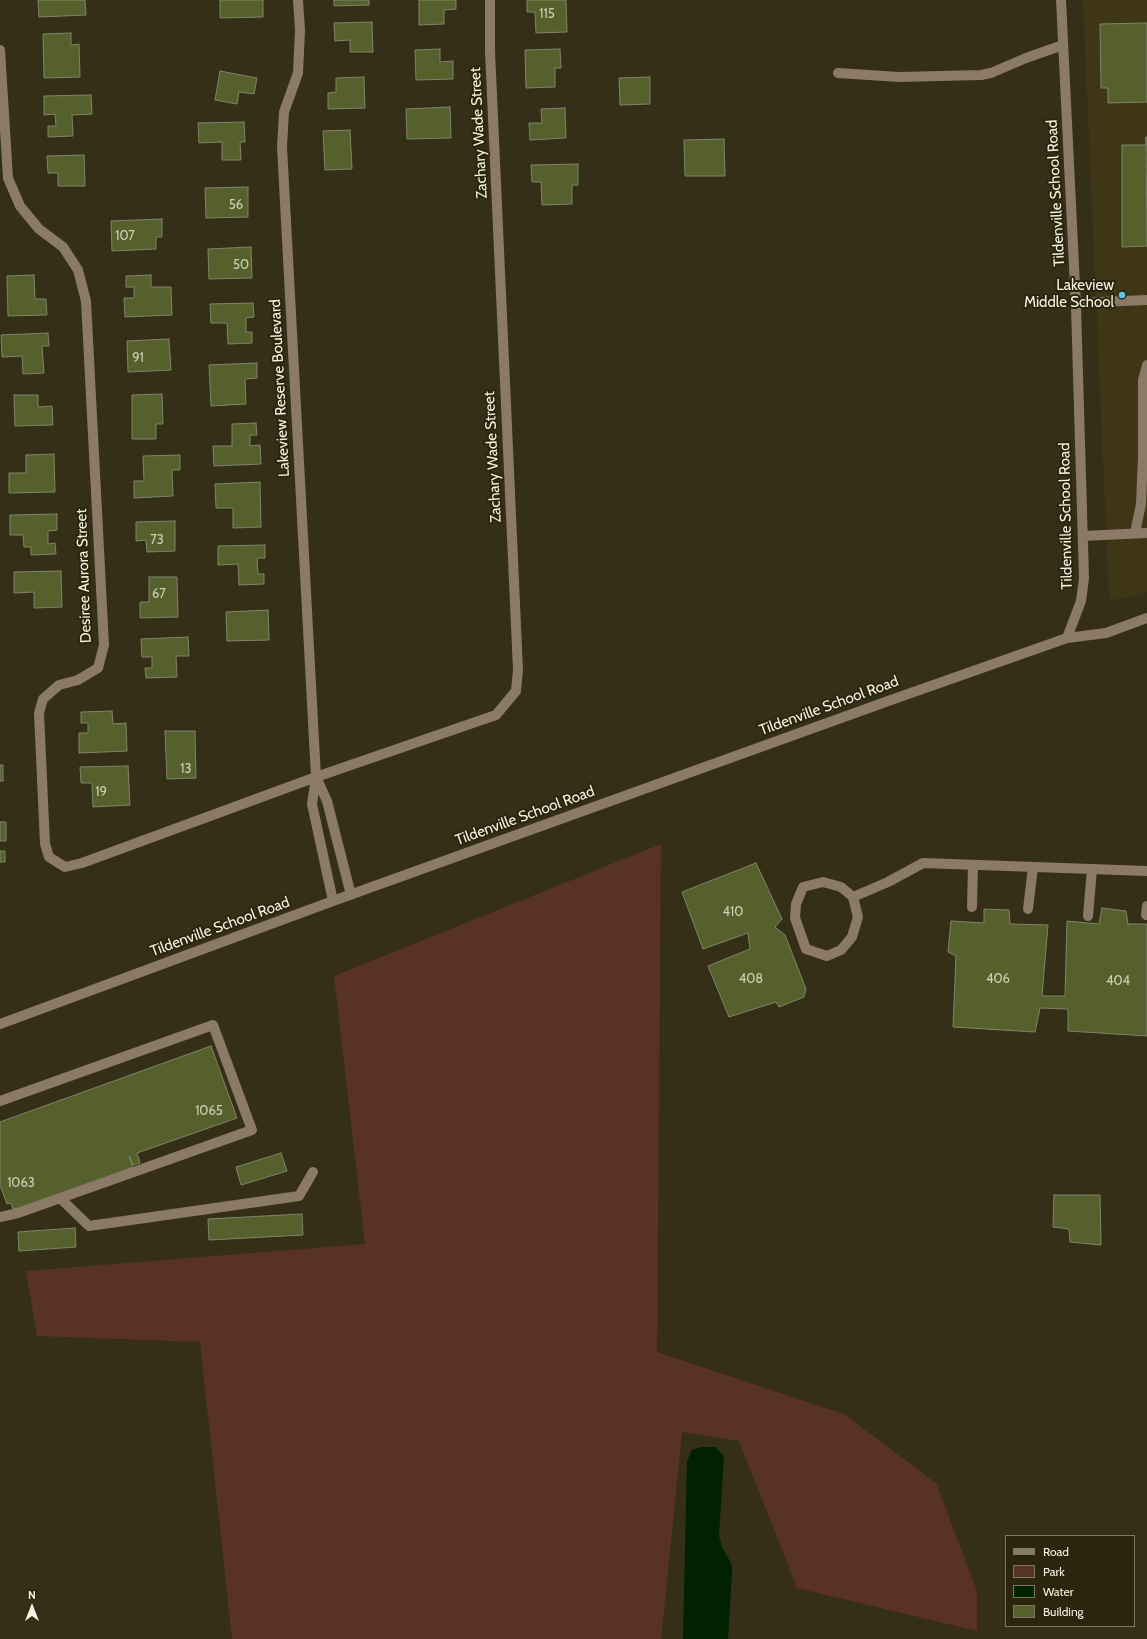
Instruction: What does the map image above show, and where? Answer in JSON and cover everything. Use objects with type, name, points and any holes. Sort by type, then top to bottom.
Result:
[{"type":"street","name":"Lakeview Reserve Boulevard","points":[[298,0],[300,30],[298,73],[284,112],[282,147],[316,777],[312,804],[333,901]]},
{"type":"street","name":"Zachary Wade Street","points":[[316,777],[496,715],[516,691],[518,670],[491,59],[490,0]]},
{"type":"street","name":"Tildenville School Road","points":[[0,1024],[333,901],[1067,638],[1081,600],[1084,578],[1076,303],[1061,0]]},
{"type":"street","points":[[838,73],[899,77],[981,75],[991,73],[1026,58],[1063,46]]},
{"type":"street","name":"Desiree Aurora Street","points":[[0,50],[8,178],[20,206],[39,229],[63,246],[78,270],[86,301],[104,644],[98,668],[78,680],[59,685],[43,699],[39,713],[45,844],[49,857],[65,867],[82,863],[316,777]]},
{"type":"street","points":[[1076,303],[1147,300]]},
{"type":"street","points":[[1135,533],[1141,504],[1143,456],[1142,380],[1147,365]]},
{"type":"street","points":[[1083,536],[1147,533]]},
{"type":"street","points":[[1067,638],[1106,633],[1147,618]]},
{"type":"street","name":"Lakeview Reserve Boulevard","points":[[316,777],[327,800],[351,895]]},
{"type":"street","points":[[853,897],[888,882],[923,863],[1147,871]]},
{"type":"street","points":[[972,907],[973,865]]},
{"type":"street","points":[[1028,909],[1033,867]]},
{"type":"street","points":[[1088,916],[1092,869]]},
{"type":"street","points":[[823,882],[841,887],[853,897],[858,917],[852,937],[841,950],[827,956],[806,949],[795,918],[796,904],[803,887],[823,882]]},
{"type":"street","points":[[0,1101],[213,1025],[252,1130],[60,1198],[0,1217]]},
{"type":"street","points":[[60,1198],[89,1226],[299,1196],[313,1172]]},
{"type":"shaded area","name":"Lakeview Middle School","points":[[1083,0],[1147,0],[1147,591],[1120,600],[1109,598]]},
{"type":"green space","points":[[661,844],[657,1352],[844,1414],[936,1483],[977,1591],[977,1631],[797,1588],[739,1441],[682,1432],[661,1639],[232,1639],[200,1342],[37,1336],[26,1271],[365,1244],[334,976]]},
{"type":"water","points":[[701,1447],[716,1447],[724,1457],[719,1536],[722,1547],[731,1563],[732,1571],[728,1639],[683,1639],[687,1461],[692,1450]]},
{"type":"building","points":[[38,0],[85,0],[86,15],[39,17]]},
{"type":"building","points":[[220,0],[263,0],[263,17],[220,18]]},
{"type":"building","points":[[334,0],[369,0],[369,5],[334,6]]},
{"type":"building","points":[[419,0],[456,0],[456,9],[444,10],[444,24],[419,25]]},
{"type":"building","points":[[527,0],[566,0],[567,32],[536,33],[535,12],[527,12]]},
{"type":"building","points":[[372,22],[373,52],[350,52],[350,40],[335,41],[334,23]]},
{"type":"building","points":[[1147,23],[1147,102],[1108,103],[1108,88],[1101,88],[1100,24]]},
{"type":"building","points":[[71,33],[71,45],[79,44],[80,77],[44,78],[43,34]]},
{"type":"building","points":[[440,49],[440,62],[453,61],[453,79],[416,80],[415,50]]},
{"type":"building","points":[[560,49],[561,68],[555,68],[555,87],[526,88],[525,50]]},
{"type":"building","points":[[220,71],[257,78],[254,94],[239,92],[237,104],[215,100]]},
{"type":"building","points":[[364,77],[365,108],[328,109],[328,93],[336,92],[336,78]]},
{"type":"building","points":[[650,77],[650,104],[620,105],[619,78]]},
{"type":"building","points":[[91,95],[92,114],[72,115],[73,136],[48,137],[48,126],[56,126],[55,114],[44,115],[44,96]]},
{"type":"building","points":[[450,107],[451,138],[407,139],[406,109]]},
{"type":"building","points":[[565,108],[566,138],[530,140],[529,123],[542,123],[541,109]]},
{"type":"building","points":[[244,122],[245,142],[240,142],[241,160],[222,160],[222,142],[199,143],[198,123]]},
{"type":"building","points":[[350,130],[352,169],[325,170],[323,131]]},
{"type":"building","points":[[1146,137],[1147,246],[1122,247],[1122,145],[1146,145]]},
{"type":"building","points":[[724,139],[725,176],[685,176],[684,140]]},
{"type":"building","points":[[84,155],[85,186],[58,186],[58,173],[48,173],[47,156]]},
{"type":"building","points":[[578,164],[578,185],[572,185],[572,204],[542,205],[541,182],[532,182],[531,165]]},
{"type":"building","points":[[248,187],[248,217],[206,218],[205,188]]},
{"type":"building","points":[[162,219],[162,237],[156,237],[156,249],[112,251],[111,221]]},
{"type":"building","points":[[251,247],[252,278],[209,279],[208,249]]},
{"type":"building","points":[[34,275],[35,299],[46,299],[47,315],[8,316],[7,276]]},
{"type":"building","points":[[151,275],[151,287],[171,287],[172,315],[125,317],[124,298],[134,298],[134,287],[126,287],[126,276]]},
{"type":"building","points":[[253,303],[254,317],[246,318],[246,332],[252,332],[252,343],[228,344],[227,323],[211,323],[210,304]]},
{"type":"building","points":[[48,333],[49,346],[42,346],[44,373],[23,374],[22,356],[2,357],[1,335]]},
{"type":"building","points":[[169,339],[171,370],[128,372],[127,341]]},
{"type":"building","points":[[257,363],[257,378],[245,379],[246,404],[211,406],[209,365]]},
{"type":"building","points":[[162,394],[163,424],[156,424],[156,439],[132,439],[132,395]]},
{"type":"building","points":[[14,395],[38,395],[38,407],[52,406],[53,425],[15,426]]},
{"type":"building","points":[[256,423],[257,435],[250,435],[250,446],[260,445],[261,464],[214,466],[213,446],[232,446],[232,424]]},
{"type":"building","points":[[54,454],[55,492],[9,493],[9,473],[26,473],[26,455]]},
{"type":"building","points":[[180,455],[180,470],[172,470],[173,496],[134,498],[134,481],[144,481],[143,456]]},
{"type":"building","points":[[260,482],[261,527],[233,528],[233,508],[216,508],[215,484]]},
{"type":"building","points":[[57,514],[57,530],[48,531],[48,544],[55,543],[56,554],[31,555],[31,547],[24,547],[23,535],[10,535],[10,515]]},
{"type":"building","points":[[175,521],[175,551],[147,552],[146,540],[136,541],[136,522]]},
{"type":"building","points":[[265,545],[265,558],[257,558],[258,574],[264,574],[264,584],[239,585],[238,564],[218,565],[218,546]]},
{"type":"building","points":[[61,571],[62,607],[34,608],[34,592],[14,593],[14,572]]},
{"type":"building","points":[[149,577],[177,577],[178,617],[140,618],[140,602],[149,602]]},
{"type":"building","points":[[268,610],[269,640],[227,641],[226,612]]},
{"type":"building","points":[[188,637],[189,656],[176,656],[177,677],[146,678],[145,668],[152,668],[152,657],[142,657],[141,639]]},
{"type":"building","points":[[112,711],[113,724],[126,723],[127,751],[79,753],[79,733],[88,733],[88,723],[81,723],[81,712]]},
{"type":"building","points":[[165,731],[195,731],[196,778],[167,779]]},
{"type":"building","points":[[0,765],[3,765],[3,781],[0,781]]},
{"type":"building","points":[[128,766],[130,805],[93,807],[92,783],[81,783],[80,767]]},
{"type":"building","points":[[0,822],[6,822],[6,841],[0,841]]},
{"type":"building","points":[[0,851],[5,851],[5,862],[0,862]]},
{"type":"building","points":[[756,863],[782,919],[775,927],[785,935],[806,989],[804,997],[779,1007],[776,1002],[729,1017],[708,966],[750,949],[748,933],[703,949],[682,892]]},
{"type":"building","points":[[1102,908],[1126,911],[1128,924],[1147,924],[1147,1036],[1068,1031],[1068,1009],[1040,1008],[1035,1032],[953,1027],[956,956],[948,952],[951,921],[984,923],[984,909],[1009,910],[1010,924],[1048,925],[1042,996],[1065,996],[1067,921],[1099,924]]},
{"type":"building","points":[[211,1046],[237,1118],[137,1153],[140,1163],[133,1165],[129,1156],[133,1168],[16,1210],[16,1208],[13,1209],[11,1203],[7,1204],[0,1185],[0,1122]]},
{"type":"building","points":[[281,1153],[287,1171],[241,1185],[236,1167]]},
{"type":"building","points":[[1054,1195],[1100,1195],[1101,1245],[1070,1242],[1069,1229],[1053,1227]]},
{"type":"building","points":[[302,1214],[303,1235],[209,1240],[208,1219]]},
{"type":"building","points":[[75,1228],[76,1247],[19,1251],[18,1232]]},
{"type":"place","name":"Lakeview Middle School","points":[[1122,295]]}]
